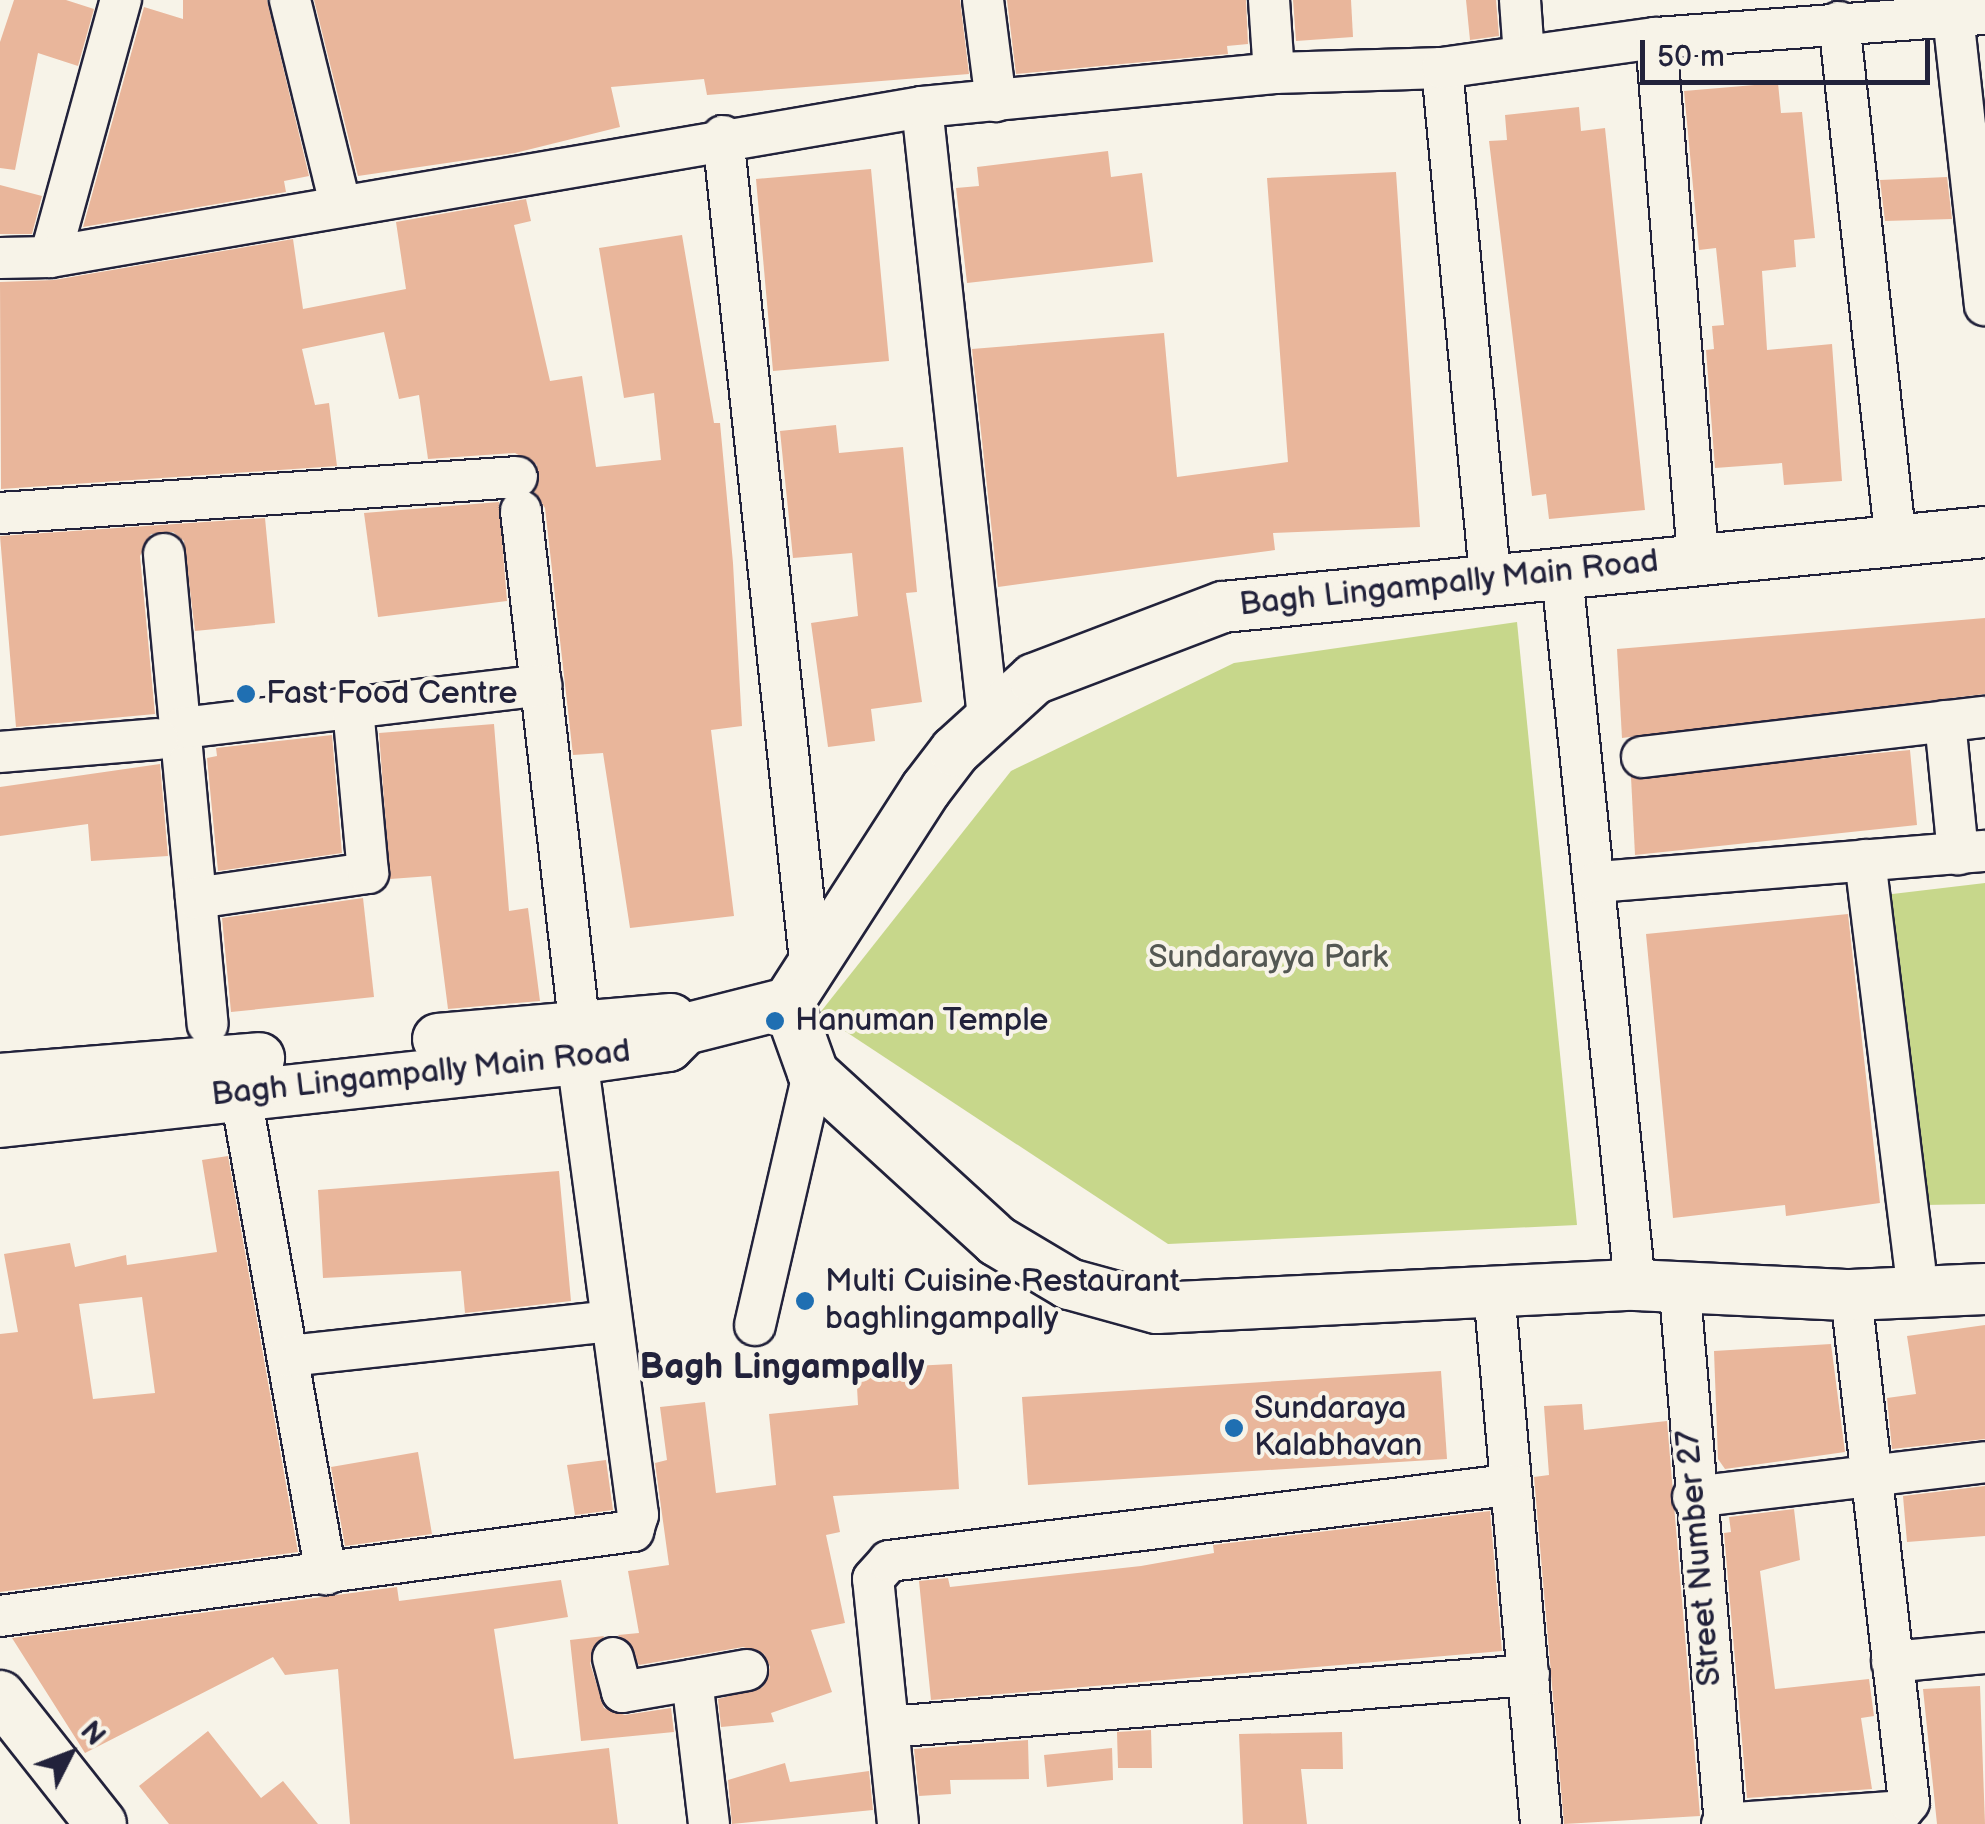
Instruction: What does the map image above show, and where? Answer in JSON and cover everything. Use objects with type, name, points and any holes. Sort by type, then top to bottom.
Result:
[{"type":"street","points":[[50,257],[121,0]]},
{"type":"street","points":[[290,0],[340,204]]},
{"type":"street","points":[[983,0],[996,101]]},
{"type":"street","points":[[1269,0],[1274,73]]},
{"type":"street","points":[[1520,0],[1524,56]]},
{"type":"street","points":[[0,258],[50,257],[724,136],[922,108],[1274,73],[1442,68],[1656,38],[1696,18],[1840,22],[1887,10],[1969,15],[1985,305]]},
{"type":"street","points":[[1840,22],[1896,543]]},
{"type":"street","points":[[1656,38],[1698,557]]},
{"type":"street","points":[[1442,68],[1490,575]]},
{"type":"street","points":[[922,108],[988,718]]},
{"type":"street","points":[[724,136],[800,987],[813,1073],[755,1325]]},
{"type":"street","points":[[0,514],[519,494],[578,1041],[638,1515],[632,1531],[0,1616]]},
{"type":"street","name":"Bagh Lingampally Main Road","points":[[0,1122],[240,1092],[578,1041],[666,1015],[685,1029],[800,987],[926,789],[988,718],[1034,679],[1223,607],[1490,575],[1562,575],[1698,557],[1896,543],[1985,532]]},
{"type":"street","points":[[164,554],[169,734],[196,898],[208,1024]]},
{"type":"street","name":"Street Number 27","points":[[1562,575],[1596,882],[1692,1497],[1724,1824]]},
{"type":"street","points":[[0,752],[169,734],[353,706],[541,684]]},
{"type":"street","points":[[196,898],[368,873],[353,706]]},
{"type":"street","points":[[1642,757],[1985,717]]},
{"type":"street","points":[[1596,882],[1972,852],[1945,721]]},
{"type":"street","points":[[1865,860],[1915,1267]]},
{"type":"street","name":"Bagh Lingampally Main Road","points":[[0,1079],[578,1041]]},
{"type":"street","points":[[813,1073],[997,1241],[1069,1284],[1157,1308],[1494,1290],[1658,1289],[1850,1295],[1985,1289]]},
{"type":"street","points":[[240,1092],[326,1574]]},
{"type":"street","points":[[1658,1289],[1680,1266],[1985,1264]]},
{"type":"street","points":[[1494,1290],[1508,1485],[1541,1824]]},
{"type":"street","points":[[1724,1824],[1908,1808],[1850,1295]]},
{"type":"street","points":[[289,1356],[611,1321]]},
{"type":"street","points":[[1692,1497],[1985,1462]]},
{"type":"street","points":[[898,1824],[873,1579],[889,1561],[1508,1485]]},
{"type":"street","points":[[1892,1662],[1985,1652]]},
{"type":"street","points":[[613,1658],[622,1692],[747,1670]]},
{"type":"street","points":[[888,1727],[1529,1675]]},
{"type":"street","points":[[692,1680],[709,1824]]},
{"type":"street","points":[[0,1696],[101,1824]]},
{"type":"green space","name":"Sundarayya Park","points":[[1517,622],[1577,1225],[1168,1244],[819,1014],[1011,771],[1234,663]]},
{"type":"green space","points":[[1985,883],[1985,1204],[1924,1205],[1884,895]]},
{"type":"building","points":[[14,0],[66,0],[94,9],[78,66],[38,53],[15,170],[0,168],[0,42]]},
{"type":"building","points":[[183,0],[267,0],[309,176],[284,181],[286,192],[83,227],[144,7],[183,19]]},
{"type":"building","points":[[314,0],[960,0],[969,74],[707,95],[704,79],[611,87],[620,127],[515,153],[358,176]]},
{"type":"building","points":[[1007,0],[1246,0],[1248,44],[1227,46],[1228,54],[1016,74]]},
{"type":"building","points":[[1293,0],[1351,0],[1353,37],[1296,41]]},
{"type":"building","points":[[1466,0],[1496,0],[1499,36],[1470,40]]},
{"type":"building","points":[[1778,83],[1781,113],[1802,112],[1815,238],[1794,240],[1796,267],[1762,271],[1767,350],[1832,344],[1842,481],[1784,485],[1782,463],[1715,468],[1706,350],[1714,349],[1712,326],[1724,325],[1716,248],[1699,250],[1684,91]]},
{"type":"building","points":[[1579,107],[1581,131],[1605,128],[1645,510],[1549,519],[1546,494],[1532,496],[1489,141],[1507,140],[1505,115]]},
{"type":"building","points":[[1108,151],[1111,177],[1142,173],[1153,262],[967,283],[956,188],[979,186],[977,167]]},
{"type":"building","points":[[871,169],[889,361],[773,371],[756,179]]},
{"type":"building","points":[[1396,172],[1420,527],[1273,533],[1275,550],[998,587],[972,349],[1164,333],[1177,477],[1288,462],[1267,178]]},
{"type":"building","points":[[1947,177],[1952,219],[1885,221],[1880,180]]},
{"type":"building","points":[[0,185],[42,196],[32,234],[0,234]]},
{"type":"building","points":[[526,199],[531,221],[514,225],[550,381],[582,376],[596,467],[661,460],[654,393],[624,398],[599,248],[682,235],[714,423],[720,423],[733,563],[742,726],[711,730],[734,916],[630,928],[603,753],[573,755],[545,508],[534,492],[537,465],[515,453],[428,459],[419,395],[399,399],[384,332],[302,349],[315,405],[329,403],[337,466],[1,489],[0,282],[54,280],[293,239],[303,309],[406,289],[396,222]]},
{"type":"building","points":[[836,425],[839,453],[903,447],[917,592],[906,593],[922,702],[871,709],[875,741],[828,747],[811,623],[858,616],[852,553],[793,558],[780,431]]},
{"type":"building","points":[[499,502],[507,601],[378,617],[364,513]]},
{"type":"building","points":[[265,518],[275,623],[195,631],[184,541],[173,532],[151,534],[140,556],[155,714],[16,727],[0,536]]},
{"type":"building","points":[[1985,618],[1985,694],[1622,738],[1617,649]]},
{"type":"building","points":[[494,724],[509,911],[528,908],[540,1001],[448,1009],[431,876],[390,879],[379,733]]},
{"type":"building","points":[[332,735],[342,853],[218,871],[207,758],[217,756],[216,748]]},
{"type":"building","points":[[1910,750],[1917,825],[1635,855],[1631,777]]},
{"type":"building","points":[[160,764],[168,856],[91,861],[88,824],[0,836],[0,787]]},
{"type":"building","points":[[363,898],[374,997],[231,1012],[222,918]]},
{"type":"building","points":[[1848,914],[1880,1203],[1786,1216],[1785,1205],[1673,1218],[1646,934]]},
{"type":"building","points":[[228,1156],[298,1552],[0,1592],[0,1334],[18,1332],[4,1254],[70,1243],[75,1267],[126,1255],[127,1265],[217,1252],[202,1160]],"holes":[[[142,1297],[155,1393],[93,1399],[79,1304]]]},
{"type":"building","points":[[559,1171],[571,1301],[465,1313],[461,1271],[323,1278],[318,1190]]},
{"type":"building","points":[[1985,1325],[1985,1439],[1892,1449],[1887,1398],[1916,1394],[1907,1336]]},
{"type":"building","points":[[1831,1344],[1845,1452],[1725,1469],[1718,1459],[1714,1351]]},
{"type":"building","points":[[952,1364],[959,1489],[833,1496],[840,1532],[826,1535],[845,1623],[811,1630],[832,1692],[771,1713],[774,1722],[721,1727],[718,1699],[763,1687],[770,1667],[764,1654],[743,1647],[639,1665],[618,1635],[639,1633],[628,1571],[669,1565],[655,1463],[667,1460],[660,1407],[705,1402],[716,1493],[776,1485],[769,1414],[858,1405],[856,1369]]},
{"type":"building","name":"Sundaraya Kalabhavan","points":[[1441,1371],[1447,1459],[1028,1485],[1022,1397]]},
{"type":"building","points":[[1582,1404],[1584,1430],[1667,1421],[1700,1816],[1564,1824],[1534,1477],[1549,1475],[1544,1406]]},
{"type":"building","points":[[418,1452],[432,1534],[345,1546],[331,1467]]},
{"type":"building","points":[[606,1460],[613,1510],[575,1515],[567,1465]]},
{"type":"building","points":[[1985,1486],[1985,1536],[1907,1542],[1903,1496]]},
{"type":"building","points":[[1794,1509],[1800,1560],[1760,1571],[1775,1689],[1869,1679],[1874,1716],[1861,1718],[1872,1789],[1747,1798],[1724,1533],[1731,1532],[1729,1517]]},
{"type":"building","points":[[1490,1511],[1502,1651],[931,1700],[919,1581],[948,1578],[950,1587],[1141,1566],[1214,1553],[1213,1545]]},
{"type":"building","points":[[561,1580],[568,1617],[494,1629],[514,1759],[609,1748],[618,1824],[350,1824],[338,1669],[285,1675],[273,1657],[85,1753],[12,1638],[397,1587],[399,1601]]},
{"type":"building","points":[[604,1636],[590,1663],[604,1708],[625,1715],[671,1708],[674,1732],[581,1741],[570,1640]]},
{"type":"building","points":[[1980,1686],[1985,1824],[1937,1824],[1923,1689]]},
{"type":"building","points":[[1151,1730],[1152,1768],[1118,1768],[1117,1732]]},
{"type":"building","points":[[208,1731],[261,1798],[283,1781],[318,1824],[169,1824],[139,1786]]},
{"type":"building","points":[[1342,1732],[1343,1769],[1301,1769],[1307,1824],[1243,1824],[1239,1734]]},
{"type":"building","points":[[1028,1740],[1029,1779],[950,1780],[951,1794],[919,1796],[914,1749]]},
{"type":"building","points":[[1112,1748],[1113,1780],[1047,1787],[1044,1755]]},
{"type":"building","points":[[785,1763],[790,1782],[869,1771],[873,1810],[732,1824],[728,1780]]},
{"type":"place","name":"Fast Food Centre","points":[[246,694]]},
{"type":"place","name":"Hanuman Temple","points":[[775,1021]]},
{"type":"place","name":"Multi Cuisine Restaurant baghlingampally","points":[[805,1301]]},
{"type":"place","name":"Sundaraya Kalabhavan","points":[[1234,1428]]},
{"type":"district","name":"Bagh Lingampally","points":[[782,1368]]}]
